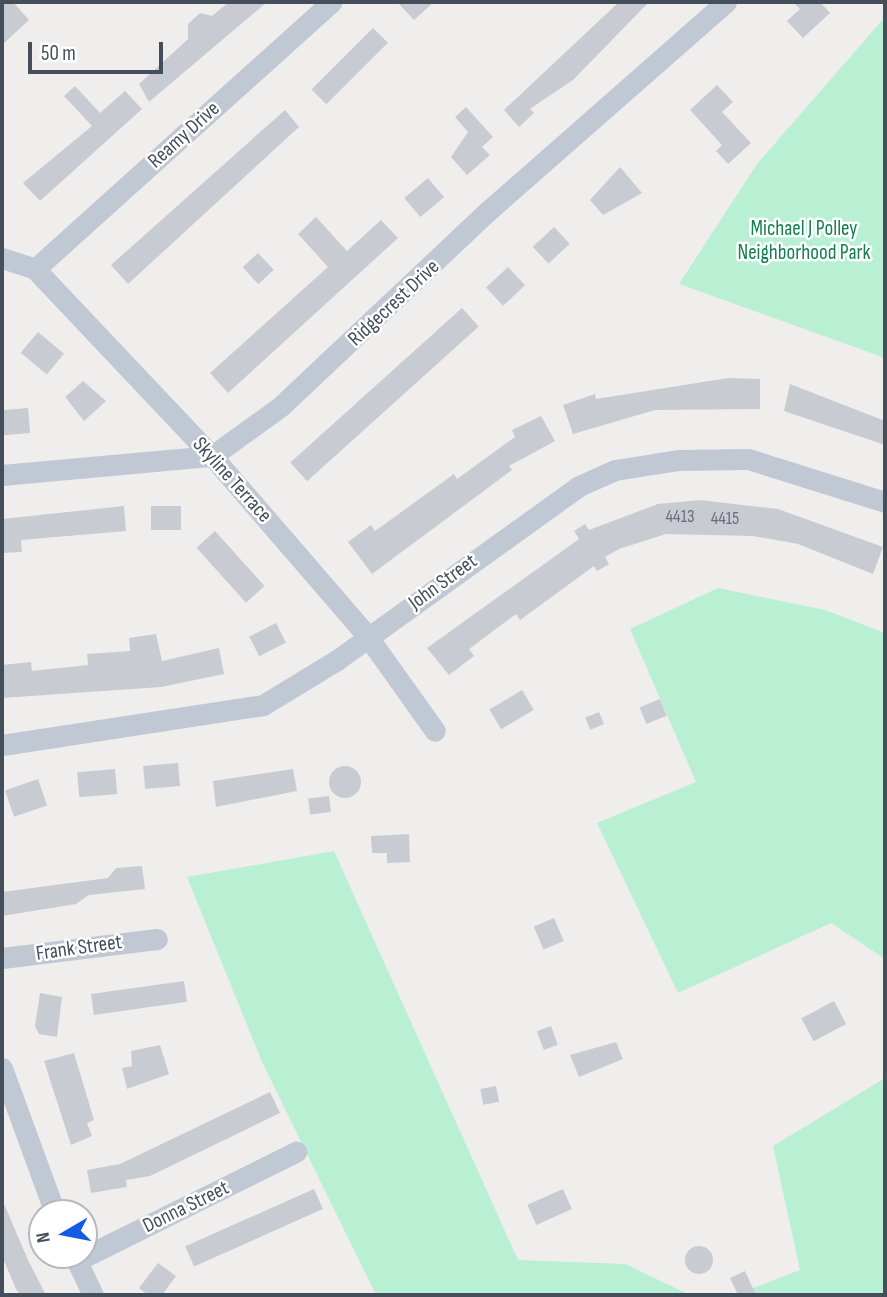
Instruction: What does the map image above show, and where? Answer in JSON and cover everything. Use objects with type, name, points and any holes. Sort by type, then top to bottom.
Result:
[{"type":"street","name":"Reamy Drive","points":[[36,269],[332,2]]},
{"type":"street","name":"Ridgecrest Drive","points":[[212,456],[281,406],[488,211],[726,2]]},
{"type":"street","name":"Skyline Terrace","points":[[2,258],[36,269],[212,456],[368,637],[435,731]]},
{"type":"street","points":[[2,475],[212,456]]},
{"type":"street","name":"John Street","points":[[2,745],[263,705],[368,637],[579,486],[615,470],[692,459],[748,459],[885,502]]},
{"type":"street","name":"Frank Street","points":[[2,958],[157,939]]},
{"type":"street","points":[[2,1068],[50,1199]]},
{"type":"street","name":"Donna Street","points":[[98,1247],[296,1153]]},
{"type":"street","points":[[80,1269],[93,1295]]},
{"type":"green space","name":"Michael J Polley Neighborhood Park","points":[[885,17],[885,358],[679,284],[757,164]]},
{"type":"green space","points":[[718,588],[825,610],[885,633],[885,959],[831,923],[678,993],[597,823],[696,782],[630,629]]},
{"type":"green space","points":[[334,851],[518,1260],[625,1264],[690,1295],[376,1295],[262,1062],[187,877]]},
{"type":"green space","points":[[885,1078],[885,1295],[735,1295],[800,1270],[773,1146]]},
{"type":"building","points":[[2,2],[13,2],[29,20],[2,45]]},
{"type":"building","points":[[229,2],[267,2],[149,102],[139,84],[188,39],[188,24],[200,13],[212,16]]},
{"type":"building","points":[[397,2],[434,2],[414,20]]},
{"type":"building","points":[[619,2],[649,2],[573,80],[530,109],[534,113],[519,127],[504,110]]},
{"type":"building","points":[[793,2],[820,2],[830,13],[803,38],[787,21],[800,9]]},
{"type":"building","points":[[373,28],[388,43],[326,104],[311,90]]},
{"type":"building","points":[[717,85],[733,102],[722,112],[751,143],[728,164],[716,151],[722,145],[690,110]]},
{"type":"building","points":[[75,86],[100,113],[125,91],[142,109],[40,201],[23,183],[92,126],[64,96]]},
{"type":"building","points":[[466,107],[493,137],[482,147],[490,155],[467,175],[451,157],[468,132],[455,117]]},
{"type":"building","points":[[285,110],[299,127],[128,284],[111,265]]},
{"type":"building","points":[[620,167],[642,193],[603,215],[590,200]]},
{"type":"building","points":[[428,178],[444,197],[420,217],[404,198]]},
{"type":"building","points":[[316,217],[347,251],[381,220],[398,238],[228,393],[210,373],[328,267],[298,234]]},
{"type":"building","points":[[554,227],[570,244],[548,264],[533,247]]},
{"type":"building","points":[[258,253],[274,270],[258,284],[243,267]]},
{"type":"building","points":[[508,267],[525,285],[503,306],[486,287]]},
{"type":"building","points":[[462,308],[479,327],[307,481],[290,463]]},
{"type":"building","points":[[38,332],[64,354],[47,375],[21,353]]},
{"type":"building","points":[[728,378],[760,379],[760,409],[655,410],[573,434],[563,405],[595,394],[596,399]]},
{"type":"building","points":[[83,381],[106,401],[84,421],[65,397]]},
{"type":"building","points":[[790,384],[885,421],[885,445],[784,411]]},
{"type":"building","points":[[28,408],[30,433],[4,435],[2,410]]},
{"type":"building","points":[[541,416],[555,441],[509,466],[512,470],[372,574],[348,542],[371,525],[375,531],[454,474],[457,479],[515,437],[512,430]]},
{"type":"building","points":[[700,500],[778,509],[883,547],[873,574],[798,544],[753,536],[666,534],[619,549],[605,557],[609,564],[597,571],[594,566],[520,620],[516,614],[469,649],[474,656],[449,675],[427,648],[579,539],[574,531],[585,524],[589,530],[658,504]]},
{"type":"building","points":[[124,506],[126,531],[21,540],[22,552],[2,553],[2,519]]},
{"type":"building","points":[[151,506],[181,506],[181,530],[151,530]]},
{"type":"building","points":[[215,531],[265,586],[246,603],[196,548]]},
{"type":"building","points":[[276,623],[286,643],[259,656],[249,637]]},
{"type":"building","points":[[156,634],[162,661],[219,648],[224,674],[161,687],[2,698],[2,665],[31,662],[32,671],[88,665],[87,654],[130,651],[129,638]]},
{"type":"building","points":[[522,690],[534,710],[501,729],[489,710]]},
{"type":"building","points":[[660,699],[667,716],[646,724],[640,707]]},
{"type":"building","points":[[599,712],[604,724],[590,730],[585,718]]},
{"type":"building","points":[[178,763],[180,786],[145,789],[143,766]]},
{"type":"building","points":[[345,766],[356,771],[361,782],[356,793],[345,798],[334,793],[329,782],[334,771]]},
{"type":"building","points":[[115,769],[117,794],[79,797],[77,772]]},
{"type":"building","points":[[293,769],[297,791],[216,807],[213,781]]},
{"type":"building","points":[[38,779],[47,805],[14,817],[5,790]]},
{"type":"building","points":[[329,796],[331,812],[310,814],[308,799]]},
{"type":"building","points":[[409,834],[410,862],[387,863],[387,853],[372,853],[371,836]]},
{"type":"building","points":[[142,866],[145,889],[89,895],[76,904],[2,916],[2,892],[108,878],[116,868]]},
{"type":"building","points":[[554,918],[564,941],[544,950],[534,927]]},
{"type":"building","points":[[184,981],[187,1002],[94,1015],[91,994]]},
{"type":"building","points":[[40,993],[62,997],[57,1037],[39,1034],[35,1026]]},
{"type":"building","points":[[834,1001],[846,1024],[814,1041],[801,1018]]},
{"type":"building","points":[[551,1026],[558,1045],[544,1050],[537,1031]]},
{"type":"building","points":[[616,1042],[623,1059],[579,1077],[570,1055]]},
{"type":"building","points":[[160,1045],[169,1074],[127,1089],[122,1068],[132,1066],[131,1051]]},
{"type":"building","points":[[74,1053],[94,1120],[87,1123],[92,1136],[71,1145],[44,1061]]},
{"type":"building","points":[[496,1086],[499,1102],[483,1105],[480,1089]]},
{"type":"building","points":[[270,1092],[280,1113],[150,1176],[126,1180],[127,1187],[91,1193],[87,1170],[120,1164]]},
{"type":"building","points":[[314,1189],[323,1209],[194,1266],[185,1246]]},
{"type":"building","points":[[563,1189],[572,1209],[536,1225],[527,1205]]},
{"type":"building","points":[[2,1199],[28,1260],[28,1269],[33,1269],[46,1295],[20,1295],[2,1256]]},
{"type":"building","points":[[699,1246],[709,1250],[713,1260],[709,1270],[699,1274],[689,1270],[685,1260],[689,1250]]},
{"type":"building","points":[[158,1263],[176,1276],[162,1295],[148,1295],[139,1288]]},
{"type":"building","points":[[745,1271],[756,1295],[738,1295],[730,1278]]}]
